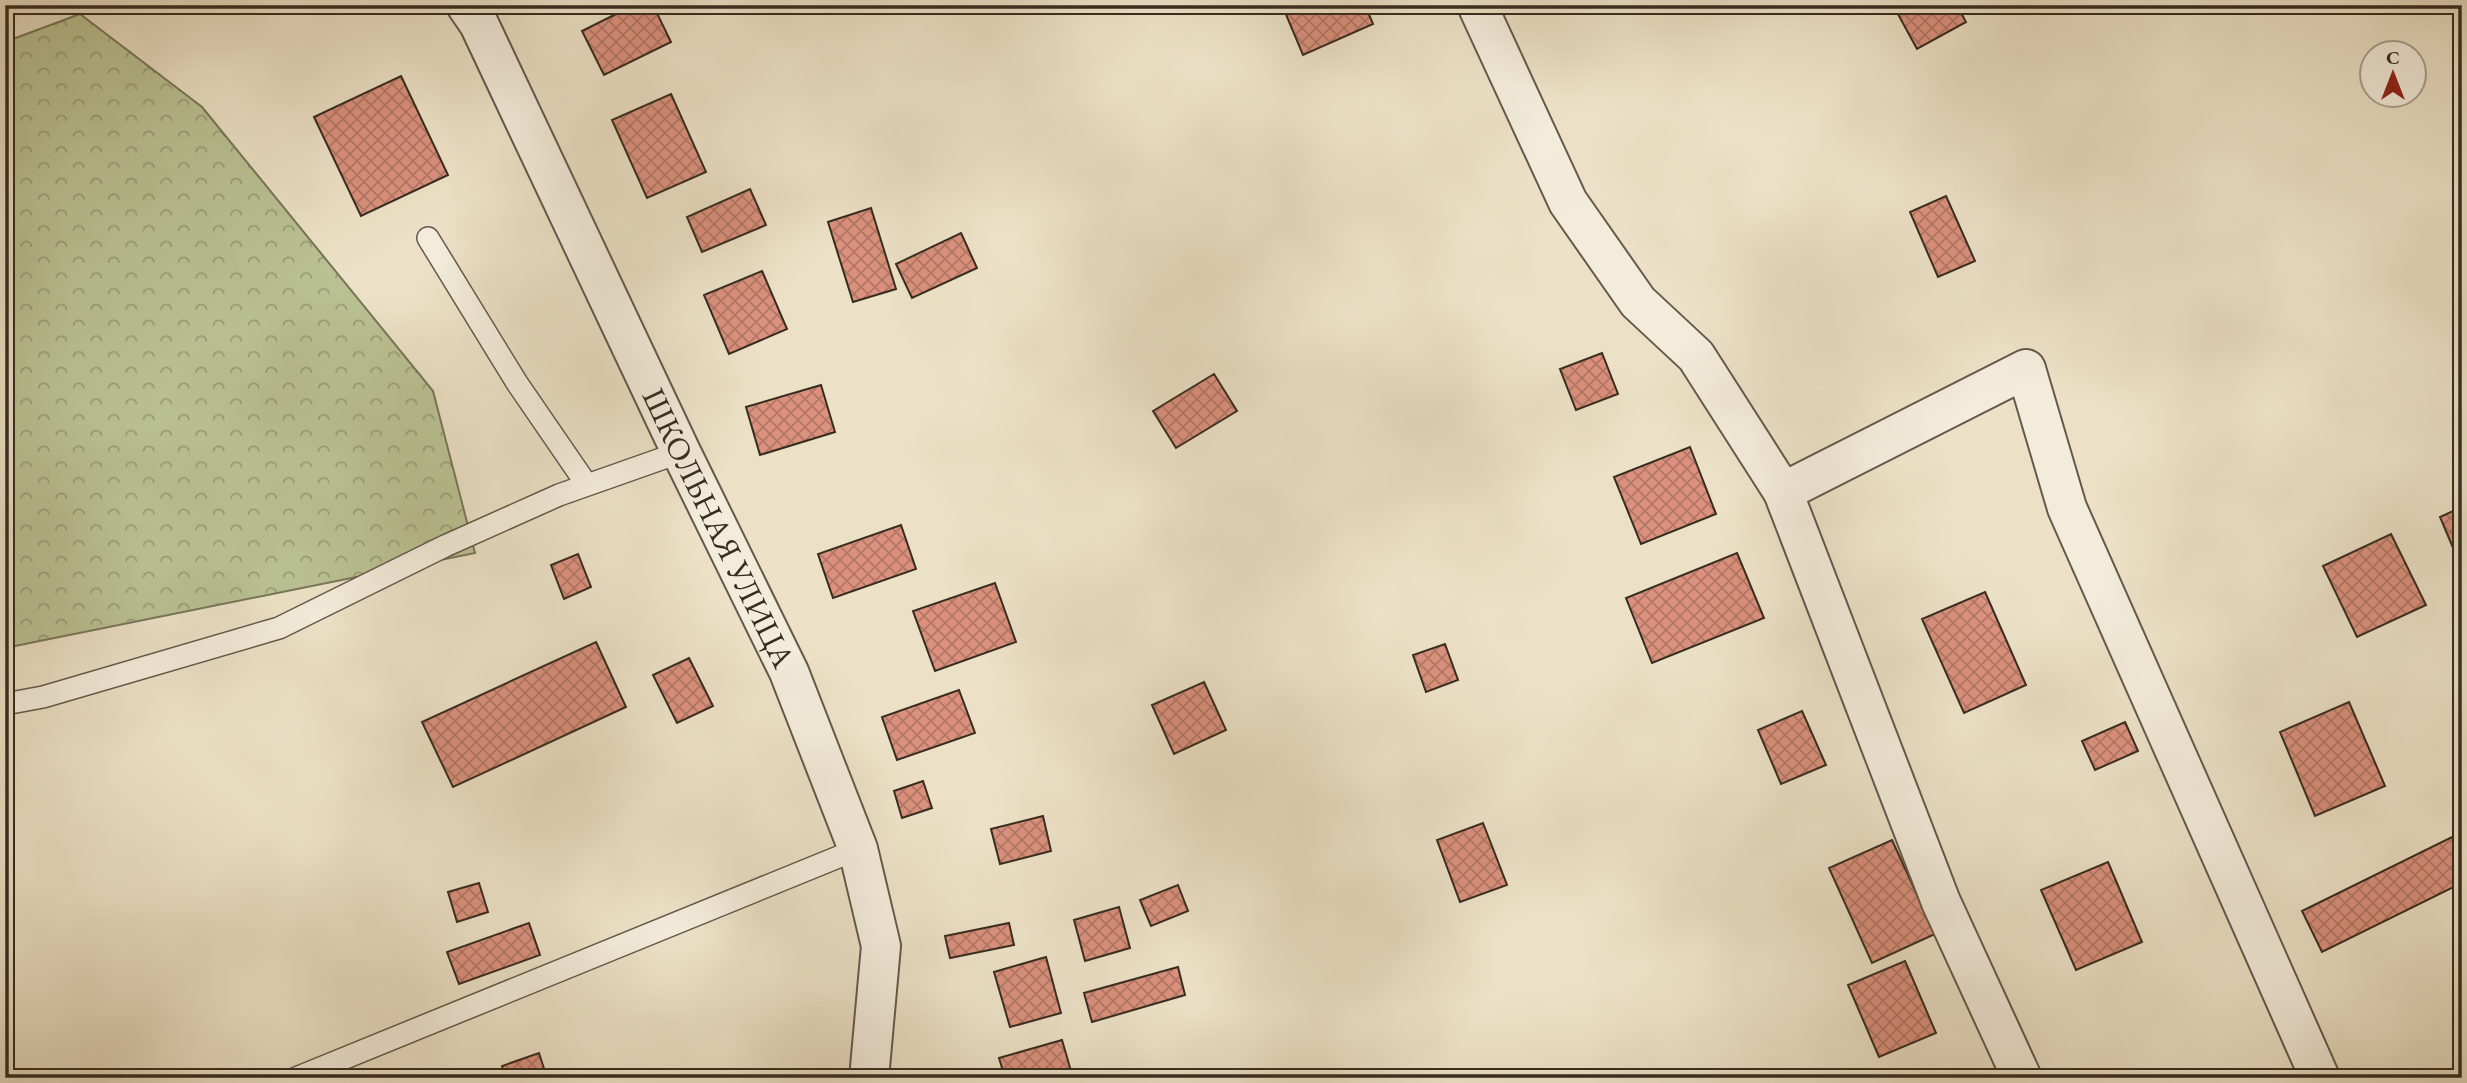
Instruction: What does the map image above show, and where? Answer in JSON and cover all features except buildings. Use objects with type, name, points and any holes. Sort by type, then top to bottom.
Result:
[{"type":"street","name":"ШКОЛЬНАЯ УЛИЦА","points":[[466,5],[479,24],[681,452],[789,673],[858,849],[881,946],[869,1078]]},
{"type":"street","points":[[1477,5],[1568,202],[1638,302],[1696,356],[1783,492],[1941,902],[2022,1078]]},
{"type":"street","points":[[1783,492],[2026,369],[2067,508],[2320,1078]]},
{"type":"lane","points":[[428,238],[517,383],[587,485]]},
{"type":"lane","points":[[5,704],[43,697],[279,628],[559,495],[681,452]]},
{"type":"lane","points":[[296,1078],[858,849]]},
{"type":"green space","points":[[80,14],[202,107],[433,391],[475,553],[5,648],[5,42]]}]
